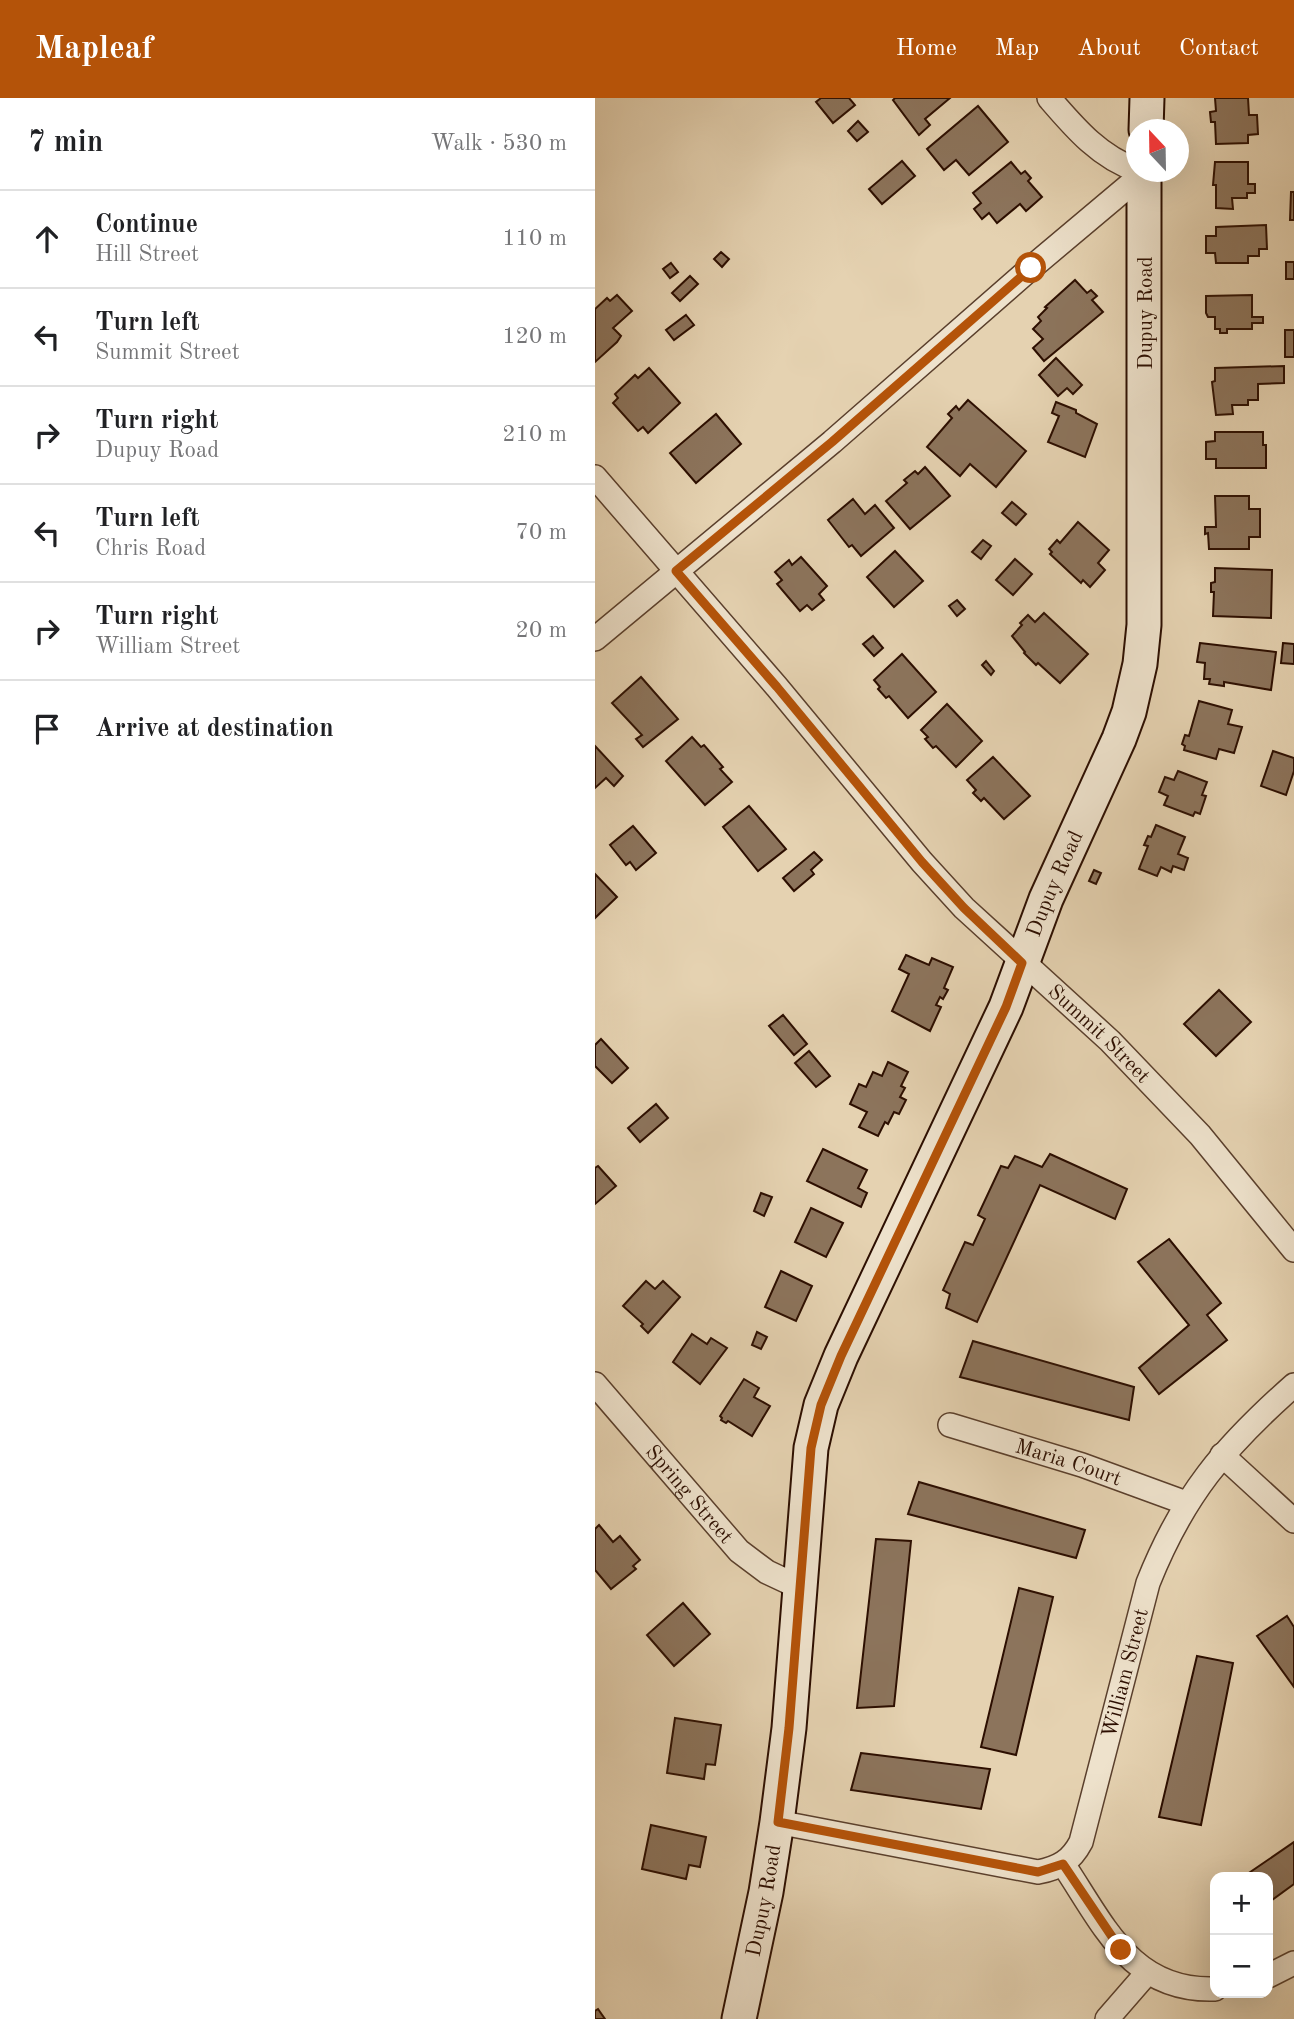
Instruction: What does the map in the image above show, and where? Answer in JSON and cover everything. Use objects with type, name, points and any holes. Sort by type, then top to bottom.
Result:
[{"type":"street","points":[[1049,98],[1075,128],[1105,155],[1126,164]]},
{"type":"street","points":[[1146,119],[1147,98]]},
{"type":"street","points":[[595,639],[832,442],[1129,182]]},
{"type":"street","name":"Dupuy Road","points":[[739,2019],[778,1822],[789,1728],[811,1448],[821,1405],[847,1342],[1006,1007],[1046,899],[1119,739],[1129,712],[1140,664],[1144,625],[1145,536],[1142,182]]},
{"type":"street","name":"Summit Street","points":[[595,477],[777,687],[922,862],[964,908],[1110,1041],[1200,1135],[1294,1250]]},
{"type":"street","name":"Spring Street","points":[[595,1384],[739,1551],[767,1572],[799,1587]]},
{"type":"street","name":"William Street","points":[[1063,1864],[1076,1852],[1081,1842],[1149,1583],[1163,1546],[1203,1477],[1264,1411],[1294,1385]]},
{"type":"street","name":"Maria Court","points":[[950,1425],[1082,1465],[1186,1503]]},
{"type":"street","points":[[1222,1455],[1294,1521]]},
{"type":"street","points":[[778,1822],[1038,1872],[1063,1864],[1121,1950],[1147,1973],[1170,1984],[1196,1990],[1210,1989]]},
{"type":"street","points":[[1273,1974],[1294,1963]]},
{"type":"street","points":[[1107,2019],[1147,1973]]},
{"type":"building","points":[[821,98],[849,98],[855,105],[833,123],[816,102]]},
{"type":"building","points":[[950,98],[925,119],[930,125],[919,135],[893,100]]},
{"type":"building","points":[[1215,98],[1248,98],[1249,115],[1257,115],[1258,134],[1248,135],[1248,143],[1216,144],[1215,122],[1211,122],[1210,112],[1216,111]]},
{"type":"building","points":[[978,106],[1008,142],[969,175],[956,160],[944,170],[927,149]]},
{"type":"building","points":[[858,121],[868,132],[857,141],[848,131]]},
{"type":"building","points":[[902,161],[915,176],[882,204],[869,189]]},
{"type":"building","points":[[1011,162],[1021,174],[1025,171],[1031,178],[1028,181],[1042,197],[1026,211],[1020,204],[997,223],[989,213],[982,219],[974,209],[981,203],[973,193]]},
{"type":"building","points":[[1215,162],[1248,162],[1248,184],[1255,184],[1255,193],[1247,193],[1247,198],[1232,198],[1233,209],[1216,208],[1216,185],[1213,185]]},
{"type":"building","points":[[1291,192],[1294,192],[1294,220],[1290,220]]},
{"type":"building","points":[[1266,225],[1267,249],[1259,249],[1259,256],[1248,256],[1248,263],[1216,263],[1215,253],[1206,253],[1206,236],[1216,236],[1216,227]]},
{"type":"building","points":[[721,252],[729,259],[722,267],[714,259]]},
{"type":"building","points":[[1286,262],[1294,262],[1294,279],[1286,279]]},
{"type":"building","points":[[671,263],[678,272],[670,278],[663,269]]},
{"type":"building","points":[[690,276],[698,284],[680,301],[672,293]]},
{"type":"building","points":[[1075,280],[1087,293],[1091,290],[1097,296],[1092,300],[1103,312],[1044,361],[1033,348],[1043,339],[1033,329],[1041,321],[1038,317],[1047,308],[1045,307]]},
{"type":"building","points":[[617,295],[632,311],[613,328],[621,336],[617,342],[595,362],[595,309],[607,298],[610,301]]},
{"type":"building","points":[[1252,295],[1252,317],[1263,317],[1263,323],[1252,323],[1252,329],[1227,329],[1227,333],[1220,333],[1220,329],[1215,329],[1215,317],[1208,317],[1206,313],[1206,296]]},
{"type":"building","points":[[686,315],[694,325],[674,340],[666,330]]},
{"type":"building","points":[[1285,330],[1294,330],[1294,357],[1285,357]]},
{"type":"building","points":[[1056,358],[1082,385],[1073,394],[1067,388],[1058,396],[1039,375]]},
{"type":"building","points":[[1284,366],[1284,383],[1258,384],[1258,400],[1248,400],[1248,405],[1232,405],[1233,414],[1216,415],[1212,382],[1215,381],[1215,368]]},
{"type":"building","points":[[649,368],[680,403],[648,433],[643,427],[638,431],[613,403],[618,398],[615,394],[635,375],[638,378]]},
{"type":"building","points":[[968,400],[1026,451],[996,487],[970,464],[960,476],[927,447],[952,418],[948,414],[956,406],[959,410]]},
{"type":"building","points":[[1056,402],[1076,410],[1076,413],[1097,424],[1085,457],[1048,442],[1059,416],[1052,413]]},
{"type":"building","points":[[716,414],[741,444],[696,483],[670,453]]},
{"type":"building","points":[[1215,432],[1263,432],[1266,468],[1216,468],[1216,459],[1206,459],[1206,442],[1215,441]]},
{"type":"building","points":[[925,467],[950,496],[910,529],[886,501],[907,483],[904,480],[915,471],[918,474]]},
{"type":"building","points":[[1215,496],[1249,496],[1249,509],[1260,509],[1260,537],[1249,537],[1249,549],[1209,549],[1205,527],[1216,527]]},
{"type":"building","points":[[853,499],[865,514],[875,505],[894,528],[861,556],[852,545],[849,547],[828,520]]},
{"type":"building","points":[[1012,502],[1026,514],[1016,525],[1002,513]]},
{"type":"building","points":[[1078,522],[1109,550],[1098,563],[1105,570],[1090,587],[1083,580],[1081,583],[1050,554],[1052,552],[1049,549],[1057,540],[1060,543]]},
{"type":"building","points":[[983,540],[991,546],[981,559],[972,552]]},
{"type":"building","points":[[895,551],[923,581],[894,607],[867,577]]},
{"type":"building","points":[[801,557],[827,586],[819,594],[824,600],[812,610],[807,605],[800,611],[777,584],[782,580],[775,572],[789,560],[792,565]]},
{"type":"building","points":[[1015,559],[1032,574],[1013,595],[996,580]]},
{"type":"building","points":[[1215,568],[1272,570],[1271,618],[1213,616],[1214,592],[1211,592],[1211,583],[1215,582]]},
{"type":"building","points":[[957,600],[965,609],[957,616],[949,606]]},
{"type":"building","points":[[1044,613],[1088,654],[1060,683],[1038,663],[1036,665],[1012,636],[1028,615],[1035,622]]},
{"type":"building","points":[[873,636],[883,648],[874,656],[863,644]]},
{"type":"building","points":[[1200,643],[1276,652],[1271,690],[1224,682],[1224,686],[1209,684],[1210,679],[1204,679],[1205,663],[1197,662]]},
{"type":"building","points":[[1283,643],[1294,644],[1294,664],[1281,663]]},
{"type":"building","points":[[902,654],[936,692],[908,718],[889,696],[886,698],[874,680]]},
{"type":"building","points":[[986,661],[994,671],[991,675],[982,665]]},
{"type":"building","points":[[641,677],[678,719],[643,747],[636,739],[642,735],[612,703]]},
{"type":"building","points":[[1199,701],[1232,710],[1228,724],[1242,727],[1234,753],[1219,749],[1216,759],[1184,750],[1185,746],[1182,744],[1185,735],[1189,736]]},
{"type":"building","points":[[947,704],[982,741],[956,767],[936,746],[933,748],[921,730]]},
{"type":"building","points":[[692,737],[701,747],[704,745],[732,782],[705,805],[666,761]]},
{"type":"building","points":[[595,746],[623,776],[614,786],[606,778],[595,788]]},
{"type":"building","points":[[1273,751],[1294,758],[1294,771],[1286,795],[1261,786]]},
{"type":"building","points":[[993,757],[1030,796],[1004,819],[984,798],[981,801],[973,793],[976,790],[967,780]]},
{"type":"building","points":[[1178,771],[1207,782],[1202,795],[1206,796],[1200,814],[1195,812],[1193,816],[1164,805],[1168,796],[1159,792],[1165,777],[1174,780]]},
{"type":"building","points":[[749,806],[786,849],[758,871],[723,827]]},
{"type":"building","points":[[1156,825],[1185,837],[1178,854],[1188,858],[1184,870],[1173,866],[1171,872],[1161,867],[1157,876],[1139,869],[1148,846],[1144,845]]},
{"type":"building","points":[[633,826],[656,853],[636,870],[630,862],[626,865],[610,845]]},
{"type":"building","points":[[814,852],[822,860],[811,870],[814,874],[794,891],[783,878]]},
{"type":"building","points":[[1094,870],[1101,873],[1096,884],[1089,881]]},
{"type":"building","points":[[595,874],[617,897],[595,918]]},
{"type":"building","points":[[906,955],[929,965],[932,958],[953,967],[944,988],[948,990],[936,1005],[941,1007],[930,1031],[892,1011],[909,974],[899,969]]},
{"type":"building","points":[[1219,990],[1251,1022],[1216,1056],[1184,1024]]},
{"type":"building","points":[[783,1015],[807,1044],[794,1055],[769,1026]]},
{"type":"building","points":[[601,1039],[628,1068],[612,1083],[595,1066],[595,1045]]},
{"type":"building","points":[[809,1051],[830,1076],[816,1087],[795,1063]]},
{"type":"building","points":[[888,1062],[908,1072],[901,1086],[905,1088],[900,1097],[906,1100],[899,1114],[894,1112],[888,1124],[885,1122],[878,1136],[859,1127],[867,1112],[850,1104],[859,1084],[866,1087],[873,1072],[882,1076]]},
{"type":"building","points":[[656,1104],[668,1118],[640,1142],[628,1128]]},
{"type":"building","points":[[823,1149],[867,1170],[858,1188],[867,1193],[861,1207],[807,1181]]},
{"type":"building","points":[[1050,1154],[1127,1189],[1115,1219],[1040,1185],[977,1322],[946,1308],[950,1294],[943,1290],[965,1242],[973,1245],[985,1219],[978,1215],[1001,1166],[1008,1168],[1015,1156],[1042,1167]]},
{"type":"building","points":[[598,1166],[616,1186],[595,1204],[595,1168]]},
{"type":"building","points":[[761,1193],[772,1197],[764,1216],[754,1211]]},
{"type":"building","points":[[811,1208],[843,1223],[826,1257],[795,1242]]},
{"type":"building","points":[[1169,1239],[1221,1303],[1207,1315],[1227,1340],[1159,1394],[1139,1368],[1189,1325],[1138,1262]]},
{"type":"building","points":[[781,1271],[812,1286],[796,1321],[765,1307]]},
{"type":"building","points":[[646,1281],[655,1289],[663,1281],[680,1297],[648,1333],[641,1326],[643,1324],[623,1306]]},
{"type":"building","points":[[757,1332],[767,1337],[761,1349],[752,1345]]},
{"type":"building","points":[[692,1334],[707,1344],[711,1338],[727,1348],[700,1384],[673,1362]]},
{"type":"building","points":[[973,1341],[1134,1387],[1129,1420],[960,1377]]},
{"type":"building","points":[[744,1379],[759,1388],[754,1397],[770,1406],[752,1436],[728,1421],[726,1423],[721,1420],[720,1416]]},
{"type":"building","points":[[919,1482],[1085,1530],[1076,1558],[908,1514]]},
{"type":"building","points":[[599,1525],[613,1542],[620,1536],[640,1560],[633,1566],[636,1569],[611,1589],[595,1570],[595,1529]]},
{"type":"building","points":[[876,1539],[911,1541],[894,1706],[857,1708]]},
{"type":"building","points":[[1019,1588],[1053,1597],[1016,1755],[981,1747]]},
{"type":"building","points":[[683,1603],[710,1634],[674,1666],[647,1635]]},
{"type":"building","points":[[1287,1616],[1294,1627],[1294,1687],[1257,1636]]},
{"type":"building","points":[[1197,1656],[1233,1663],[1201,1825],[1159,1817]]},
{"type":"building","points":[[675,1718],[721,1725],[715,1765],[706,1764],[704,1779],[667,1773]]},
{"type":"building","points":[[861,1753],[990,1769],[981,1809],[851,1790]]},
{"type":"building","points":[[651,1825],[706,1837],[700,1867],[689,1865],[686,1879],[642,1869]]},
{"type":"building","points":[[1294,1842],[1294,1884],[1273,1899],[1273,1872],[1250,1872]]},
{"type":"building","points":[[598,2009],[605,2019],[595,2019],[595,2011]]},
{"type":"route","points":[[1031,268],[832,442],[676,571],[777,687],[922,862],[964,908],[1022,963],[1006,1007],[847,1342],[821,1405],[811,1448],[789,1728],[778,1822],[1038,1872],[1063,1864],[1121,1950]]}]
